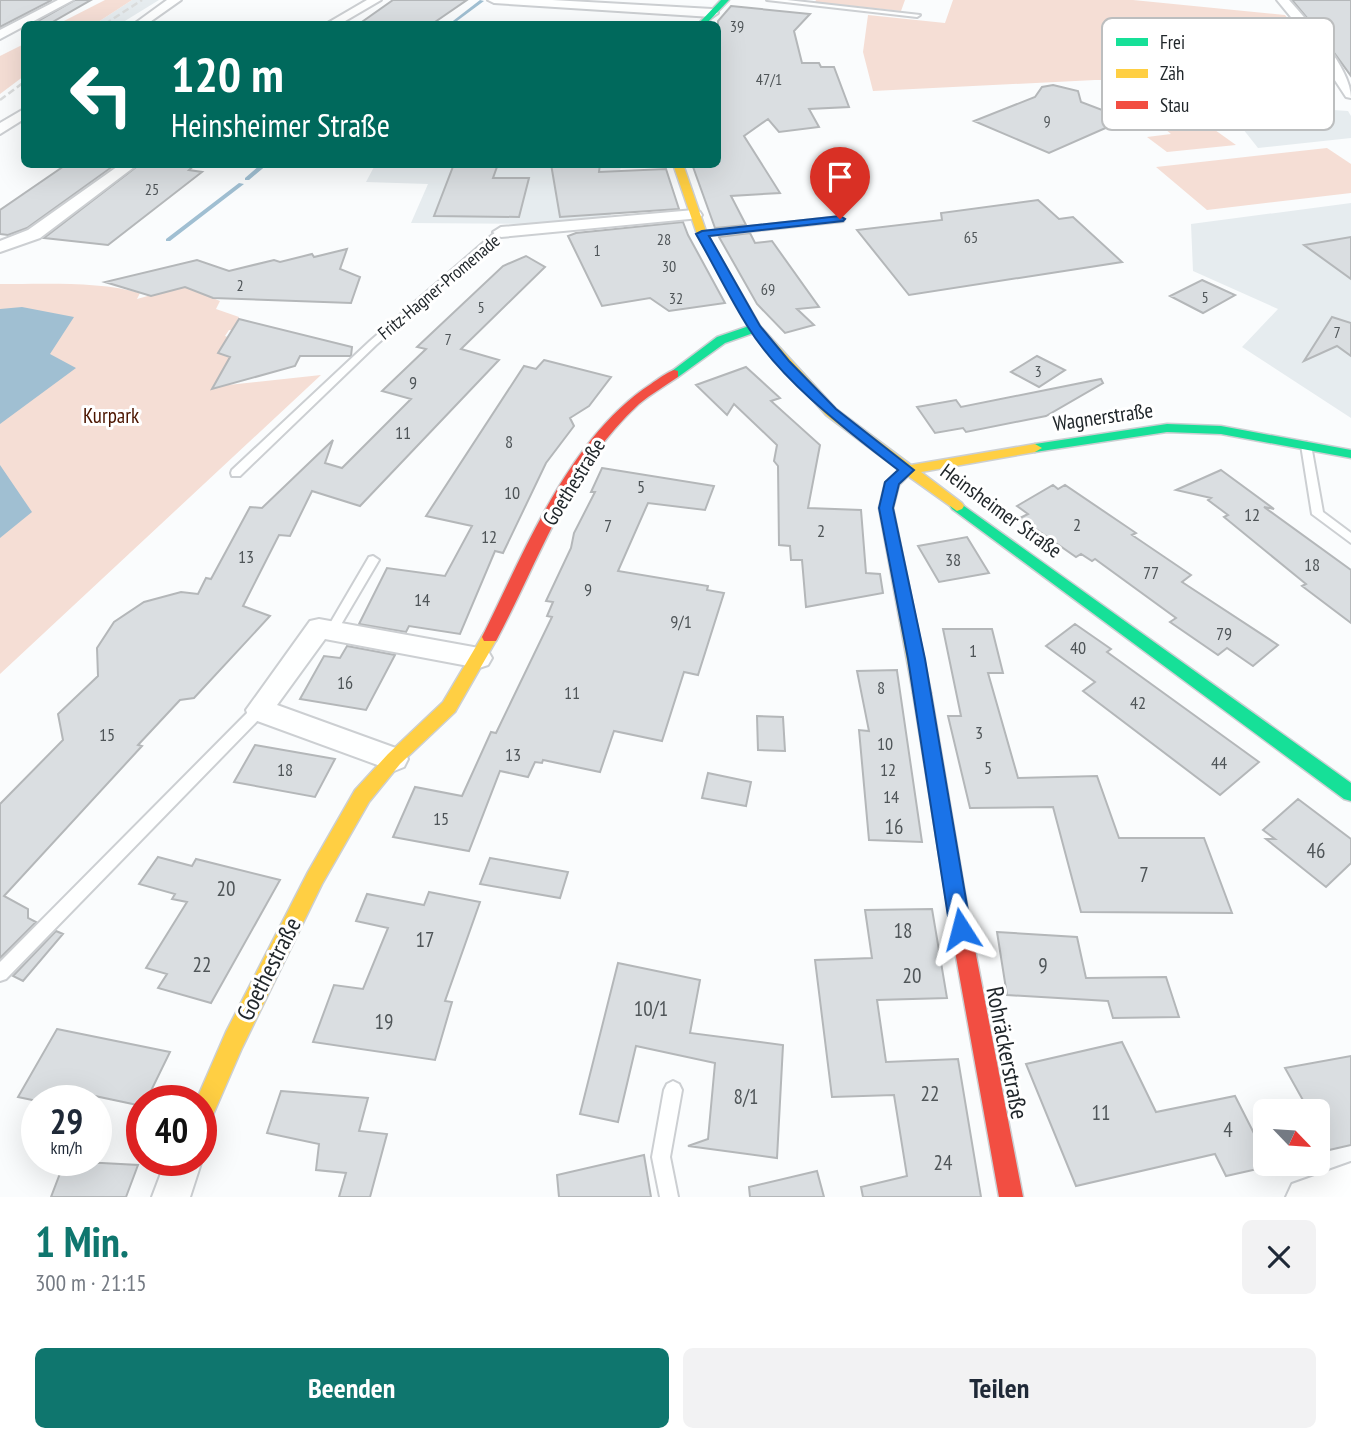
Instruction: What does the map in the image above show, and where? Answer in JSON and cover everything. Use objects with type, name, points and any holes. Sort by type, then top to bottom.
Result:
[{"type":"street","points":[[27,21],[67,0]]},
{"type":"street","points":[[145,21],[175,0]]},
{"type":"street","points":[[337,21],[375,0]]},
{"type":"street","points":[[494,0],[574,3],[707,19],[725,0]]},
{"type":"street","points":[[1283,0],[1298,18]]},
{"type":"street","points":[[0,35],[21,24]]},
{"type":"street","points":[[1334,68],[1351,94]]},
{"type":"street","points":[[0,130],[21,115]]},
{"type":"street","points":[[0,247],[34,234],[125,168]]},
{"type":"street","name":"Heinsheimer Straße","points":[[679,168],[702,234],[755,328],[831,412],[1351,793]]},
{"type":"street","name":"Fritz-Hagner-Promenade","points":[[501,232],[694,215]]},
{"type":"street","name":"Goethestraße","points":[[214,1085],[315,878],[362,796],[394,759],[449,707],[479,658],[569,484],[609,428],[632,404],[721,340],[755,328]]},
{"type":"street","name":"Wagnerstraße","points":[[907,470],[1167,428],[1221,430],[1351,454]]},
{"type":"street","name":"Rohräckerstraße","points":[[907,470],[892,482],[886,508],[916,659],[961,929],[1012,1197]]},
{"type":"street","points":[[394,759],[259,710],[319,628],[479,658]]},
{"type":"street","points":[[171,1197],[178,1176]]},
{"type":"street","points":[[1305,1197],[1351,1182]]},
{"type":"lane","points":[[770,0],[917,15]]},
{"type":"lane","points":[[702,234],[840,219]]},
{"type":"lane","name":"Fritz-Hagner-Promenade","points":[[236,473],[373,343],[501,232]]},
{"type":"lane","points":[[1306,446],[1318,514],[1351,539]]},
{"type":"lane","points":[[332,630],[373,560]]},
{"type":"lane","points":[[0,973],[259,710]]},
{"type":"lane","points":[[669,1197],[661,1157],[673,1090]]},
{"type":"shaded area","points":[[132,0],[159,0],[125,21],[100,21]]},
{"type":"shaded area","points":[[1334,110],[1348,111],[1351,116],[1351,138],[1258,148],[1244,130],[1334,130]]},
{"type":"shaded area","points":[[373,168],[621,168],[610,218],[526,224],[411,223],[428,184],[366,182]]},
{"type":"shaded area","points":[[1351,203],[1351,418],[1242,347],[1278,309],[1193,271],[1191,224]]},
{"type":"green space","points":[[105,0],[132,0],[100,21],[64,21]]},
{"type":"green space","points":[[905,0],[901,11],[815,2]]},
{"type":"green space","points":[[953,0],[1133,0],[1285,15],[1287,18],[1102,18],[1102,80],[873,91],[863,52],[868,15],[945,23]]},
{"type":"green space","points":[[21,46],[21,78],[0,94],[0,56]]},
{"type":"green space","points":[[1166,130],[1215,130],[1236,145],[1167,152],[1147,137],[1171,134]]},
{"type":"green space","points":[[1327,148],[1351,164],[1351,193],[1207,210],[1156,167]]},
{"type":"green space","name":"Kurpark","points":[[0,284],[107,287],[140,293],[137,299],[183,286],[220,301],[216,309],[239,317],[225,336],[228,337],[218,352],[230,357],[217,381],[228,385],[321,375],[0,674]]},
{"type":"water","points":[[22,307],[74,317],[50,354],[76,368],[0,424],[0,309]]},
{"type":"water","points":[[0,465],[32,512],[0,538]]},
{"type":"building","points":[[0,0],[52,0],[0,27]]},
{"type":"building","points":[[75,0],[91,0],[54,21],[38,21]]},
{"type":"building","points":[[393,0],[467,0],[436,21],[363,21]]},
{"type":"building","points":[[1292,0],[1351,0],[1351,76],[1334,53],[1334,18],[1307,18]]},
{"type":"building","points":[[731,6],[810,14],[794,31],[802,63],[819,63],[821,67],[834,67],[849,107],[809,109],[819,127],[779,132],[768,119],[744,136],[780,193],[731,196],[746,225],[715,228],[693,168],[721,168],[721,21],[718,21]]},
{"type":"building","points":[[1053,85],[1078,91],[1081,102],[1102,110],[1102,130],[1049,153],[974,121],[1035,97],[1042,87]]},
{"type":"building","points":[[61,168],[110,168],[27,228],[8,235],[0,234],[0,210]]},
{"type":"building","points":[[135,168],[191,168],[189,170],[202,172],[108,245],[44,238]]},
{"type":"building","points":[[452,168],[497,168],[493,178],[529,178],[519,217],[434,216]]},
{"type":"building","points":[[552,168],[600,168],[599,172],[666,169],[679,209],[560,217]]},
{"type":"building","points":[[1038,200],[1059,219],[1073,217],[1122,262],[909,295],[857,230],[942,220],[941,213]]},
{"type":"building","points":[[683,222],[725,303],[669,311],[650,298],[602,306],[568,236]]},
{"type":"building","points":[[750,233],[755,243],[772,241],[819,307],[797,309],[814,325],[785,333],[757,304],[719,237]]},
{"type":"building","points":[[1351,237],[1351,279],[1304,245]]},
{"type":"building","points":[[347,249],[340,269],[360,277],[351,303],[213,298],[185,287],[151,296],[105,282],[197,260],[229,271],[274,260],[280,262],[312,254],[314,257]]},
{"type":"building","points":[[526,256],[545,267],[461,349],[499,360],[360,506],[312,491],[290,536],[279,535],[243,606],[270,616],[194,698],[180,700],[138,745],[142,746],[4,896],[28,909],[28,918],[36,922],[0,958],[0,804],[63,740],[58,714],[98,676],[97,648],[114,622],[144,602],[181,592],[198,594],[206,578],[211,579],[250,507],[262,508],[333,440],[325,463],[342,468],[411,399],[382,391],[426,349],[417,347],[503,266]]},
{"type":"building","points":[[1202,280],[1235,295],[1203,313],[1170,296]]},
{"type":"building","points":[[1332,317],[1351,323],[1351,356],[1337,346],[1304,361]]},
{"type":"building","points":[[239,319],[352,347],[351,356],[300,356],[295,366],[212,389],[230,357],[218,353]]},
{"type":"building","points":[[1037,356],[1065,370],[1039,387],[1011,372]]},
{"type":"building","points":[[544,360],[611,377],[589,406],[570,418],[574,426],[546,463],[503,553],[495,551],[460,634],[409,626],[406,632],[359,624],[387,568],[445,576],[472,526],[426,516],[524,366],[536,369]]},
{"type":"building","points":[[746,367],[780,398],[771,401],[820,445],[808,508],[861,510],[866,573],[880,574],[883,593],[806,607],[802,560],[791,560],[790,546],[779,545],[778,466],[774,461],[777,445],[734,404],[727,415],[696,385]]},
{"type":"building","points":[[1101,379],[1103,383],[1046,416],[966,432],[963,428],[935,433],[917,407],[956,400],[961,407]]},
{"type":"building","points":[[602,468],[714,486],[705,510],[648,503],[618,571],[708,586],[707,590],[724,593],[698,675],[684,672],[662,741],[614,731],[600,772],[543,760],[542,763],[535,762],[528,777],[500,771],[469,851],[393,837],[415,787],[462,796],[491,732],[496,733],[552,617],[547,616],[553,602],[546,601],[571,548],[574,533],[595,492],[591,492]]},
{"type":"building","points":[[1221,470],[1274,509],[1264,507],[1351,570],[1351,623],[1302,586],[1306,584],[1224,517],[1228,515],[1208,500],[1211,498],[1176,490]]},
{"type":"building","points":[[1053,485],[1058,489],[1065,485],[1136,533],[1132,535],[1191,575],[1182,582],[1278,645],[1253,666],[1227,648],[1218,655],[1170,622],[1176,618],[1095,559],[1092,561],[1081,554],[1076,557],[1020,518],[1028,514],[1017,506]]},
{"type":"building","points":[[967,537],[989,573],[939,582],[918,546]]},
{"type":"building","points":[[1075,624],[1111,649],[1107,652],[1259,762],[1220,795],[1083,691],[1095,682],[1046,646]]},
{"type":"building","points":[[943,629],[992,629],[1003,673],[988,673],[1018,778],[1097,776],[1119,838],[1204,838],[1232,913],[1081,912],[1053,807],[970,808],[948,716],[961,716]]},
{"type":"building","points":[[347,646],[395,655],[366,710],[300,699],[324,656],[340,658]]},
{"type":"building","points":[[897,670],[922,842],[869,840],[859,730],[869,731],[857,671]]},
{"type":"building","points":[[757,716],[783,717],[785,751],[758,750]]},
{"type":"building","points":[[255,745],[335,759],[315,797],[234,782]]},
{"type":"building","points":[[708,773],[751,782],[746,806],[702,798]]},
{"type":"building","points":[[1298,799],[1351,839],[1351,863],[1326,887],[1266,839],[1275,839],[1263,830]]},
{"type":"building","points":[[158,857],[192,866],[196,859],[280,880],[211,1003],[158,988],[167,974],[146,968],[187,902],[172,899],[175,894],[139,884]]},
{"type":"building","points":[[490,858],[568,872],[560,898],[480,884]]},
{"type":"building","points":[[429,892],[480,902],[445,1001],[452,1002],[435,1060],[313,1042],[334,985],[363,989],[388,928],[356,921],[367,894],[424,905]]},
{"type":"building","points":[[932,909],[947,998],[877,1000],[886,1062],[958,1059],[981,1197],[863,1197],[861,1187],[907,1176],[894,1095],[832,1097],[815,960],[872,958],[865,910]]},
{"type":"building","points":[[56,931],[63,934],[23,981],[13,976]]},
{"type":"building","points":[[997,932],[1077,937],[1086,978],[1166,977],[1179,1017],[1113,1018],[1108,1001],[1007,995]]},
{"type":"building","points":[[618,963],[700,980],[690,1033],[783,1045],[777,1158],[688,1146],[708,1139],[715,1063],[636,1046],[618,1122],[580,1114]]},
{"type":"building","points":[[57,1029],[170,1052],[154,1085],[126,1085],[126,1103],[112,1100],[112,1085],[25,1085]]},
{"type":"building","points":[[1122,1042],[1156,1112],[1235,1096],[1253,1131],[1253,1170],[1226,1176],[1215,1154],[1076,1186],[1026,1064]]},
{"type":"building","points":[[1351,1056],[1351,1145],[1330,1150],[1330,1099],[1302,1099],[1285,1068]]},
{"type":"building","points":[[281,1091],[368,1098],[359,1131],[387,1134],[370,1197],[339,1197],[346,1173],[316,1170],[319,1144],[267,1133]]},
{"type":"building","points":[[644,1155],[651,1197],[559,1197],[557,1175]]},
{"type":"building","points":[[112,1164],[126,1164],[126,1176],[134,1176],[126,1197],[51,1197],[59,1176],[112,1176]]},
{"type":"building","points":[[817,1171],[824,1197],[750,1197],[749,1187]]},
{"type":"waterway","points":[[455,21],[482,1]]},
{"type":"waterway","points":[[247,179],[260,168]]},
{"type":"waterway","points":[[168,240],[241,184]]},
{"type":"railway","points":[[110,21],[142,0]]},
{"type":"railway","points":[[0,100],[21,84]]},
{"type":"traffic: fast","points":[[705,21],[725,0]]},
{"type":"traffic: fast","points":[[674,374],[721,340],[755,328]]},
{"type":"traffic: fast","points":[[1035,448],[1167,428],[1221,430],[1351,454]]},
{"type":"traffic: fast","points":[[957,506],[1351,793]]},
{"type":"traffic: slow","points":[[679,168],[702,234],[755,328],[831,412],[957,506]]},
{"type":"traffic: slow","points":[[922,693],[886,508],[892,483],[907,470],[1035,448]]},
{"type":"traffic: slow","points":[[214,1085],[315,878],[362,796],[394,759],[449,707],[490,637]]},
{"type":"traffic: jam","points":[[490,637],[551,515],[587,457],[631,405],[674,374]]},
{"type":"traffic: jam","points":[[922,693],[961,929],[1011,1197]]},
{"type":"route","points":[[840,219],[702,234],[755,328],[785,363],[831,412],[907,470],[892,482],[886,508],[916,659],[961,929]]}]
